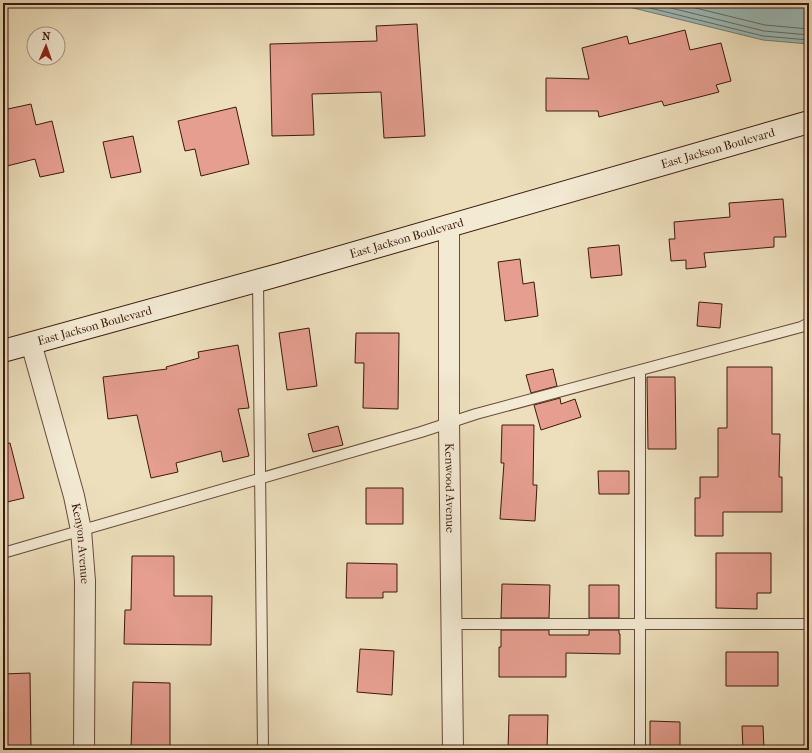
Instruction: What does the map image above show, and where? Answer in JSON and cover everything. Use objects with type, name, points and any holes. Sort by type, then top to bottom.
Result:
[{"type":"main road","name":"East Jackson Boulevard","points":[[3,351],[258,280],[809,122]]},
{"type":"street","name":"Kenwood Avenue","points":[[449,225],[449,422],[453,750]]},
{"type":"street","name":"Kenyon Avenue","points":[[31,343],[74,496],[81,530],[86,582],[84,750]]},
{"type":"lane","points":[[258,280],[263,750]]},
{"type":"lane","points":[[3,553],[413,434],[449,422],[809,324]]},
{"type":"lane","points":[[640,370],[640,750]]},
{"type":"lane","points":[[452,624],[809,624]]},
{"type":"water","points":[[613,3],[809,3],[809,44],[763,40]]},
{"type":"building","points":[[417,24],[425,136],[384,138],[381,92],[312,94],[314,135],[272,136],[270,44],[377,41],[376,26]]},
{"type":"building","points":[[685,30],[690,50],[721,43],[731,81],[716,85],[719,92],[664,106],[662,101],[599,117],[598,111],[546,111],[546,78],[589,79],[582,48],[627,36],[629,44]]},
{"type":"building","points":[[31,104],[36,125],[52,121],[64,172],[40,177],[35,159],[3,167],[3,110]]},
{"type":"building","points":[[236,107],[249,164],[201,176],[195,149],[185,151],[178,121]]},
{"type":"building","points":[[133,136],[141,172],[111,178],[103,142]]},
{"type":"building","points":[[783,199],[786,237],[774,237],[774,247],[704,253],[706,267],[686,269],[686,260],[671,261],[669,239],[675,239],[674,222],[730,217],[729,203]]},
{"type":"building","points":[[619,245],[622,275],[591,278],[588,248]]},
{"type":"building","points":[[520,259],[523,284],[534,282],[538,316],[505,321],[498,262]]},
{"type":"building","points":[[699,302],[722,304],[720,328],[697,326]]},
{"type":"building","points":[[309,328],[317,386],[287,390],[279,333]]},
{"type":"building","points":[[356,333],[399,333],[398,409],[363,408],[364,363],[355,363]]},
{"type":"building","points":[[238,345],[249,408],[238,409],[249,456],[223,462],[221,451],[176,463],[178,472],[151,478],[137,415],[108,419],[103,377],[167,369],[166,367],[199,358],[198,352]]},
{"type":"building","points":[[727,367],[772,367],[772,434],[780,434],[779,477],[782,477],[782,512],[723,512],[723,536],[695,536],[695,498],[700,498],[700,477],[718,477],[718,428],[727,428]]},
{"type":"building","points":[[553,369],[557,386],[531,393],[526,375]]},
{"type":"building","points":[[647,377],[675,377],[676,449],[648,449]]},
{"type":"building","points":[[560,398],[561,404],[575,399],[581,417],[541,430],[534,405]]},
{"type":"building","points":[[502,425],[534,425],[533,485],[537,485],[535,521],[500,519],[504,463],[501,463]]},
{"type":"building","points":[[338,426],[343,445],[313,452],[308,434]]},
{"type":"building","points":[[10,443],[24,498],[3,503],[3,444]]},
{"type":"building","points":[[598,471],[629,471],[629,494],[599,494]]},
{"type":"building","points":[[366,488],[403,488],[403,524],[366,524]]},
{"type":"building","points":[[716,553],[771,553],[771,593],[757,593],[757,609],[716,608]]},
{"type":"building","points":[[132,556],[174,556],[174,596],[212,596],[211,645],[124,644],[125,610],[131,610]]},
{"type":"building","points":[[347,563],[397,564],[397,592],[383,592],[383,598],[346,598]]},
{"type":"building","points":[[502,584],[550,585],[549,618],[501,618]]},
{"type":"building","points":[[589,585],[619,585],[619,618],[589,618]]},
{"type":"building","points":[[501,630],[549,630],[549,635],[589,635],[589,630],[619,630],[620,654],[566,653],[566,677],[499,677],[499,647],[501,647]]},
{"type":"building","points":[[360,649],[394,651],[392,695],[357,692]]},
{"type":"building","points":[[726,652],[778,652],[778,686],[726,686]]},
{"type":"building","points":[[30,673],[31,750],[3,750],[3,674]]},
{"type":"building","points":[[133,682],[170,683],[170,750],[131,750]]},
{"type":"building","points":[[509,715],[548,715],[547,750],[508,750]]},
{"type":"building","points":[[650,721],[680,722],[680,750],[650,750]]},
{"type":"building","points":[[742,726],[763,726],[764,750],[743,750]]}]
